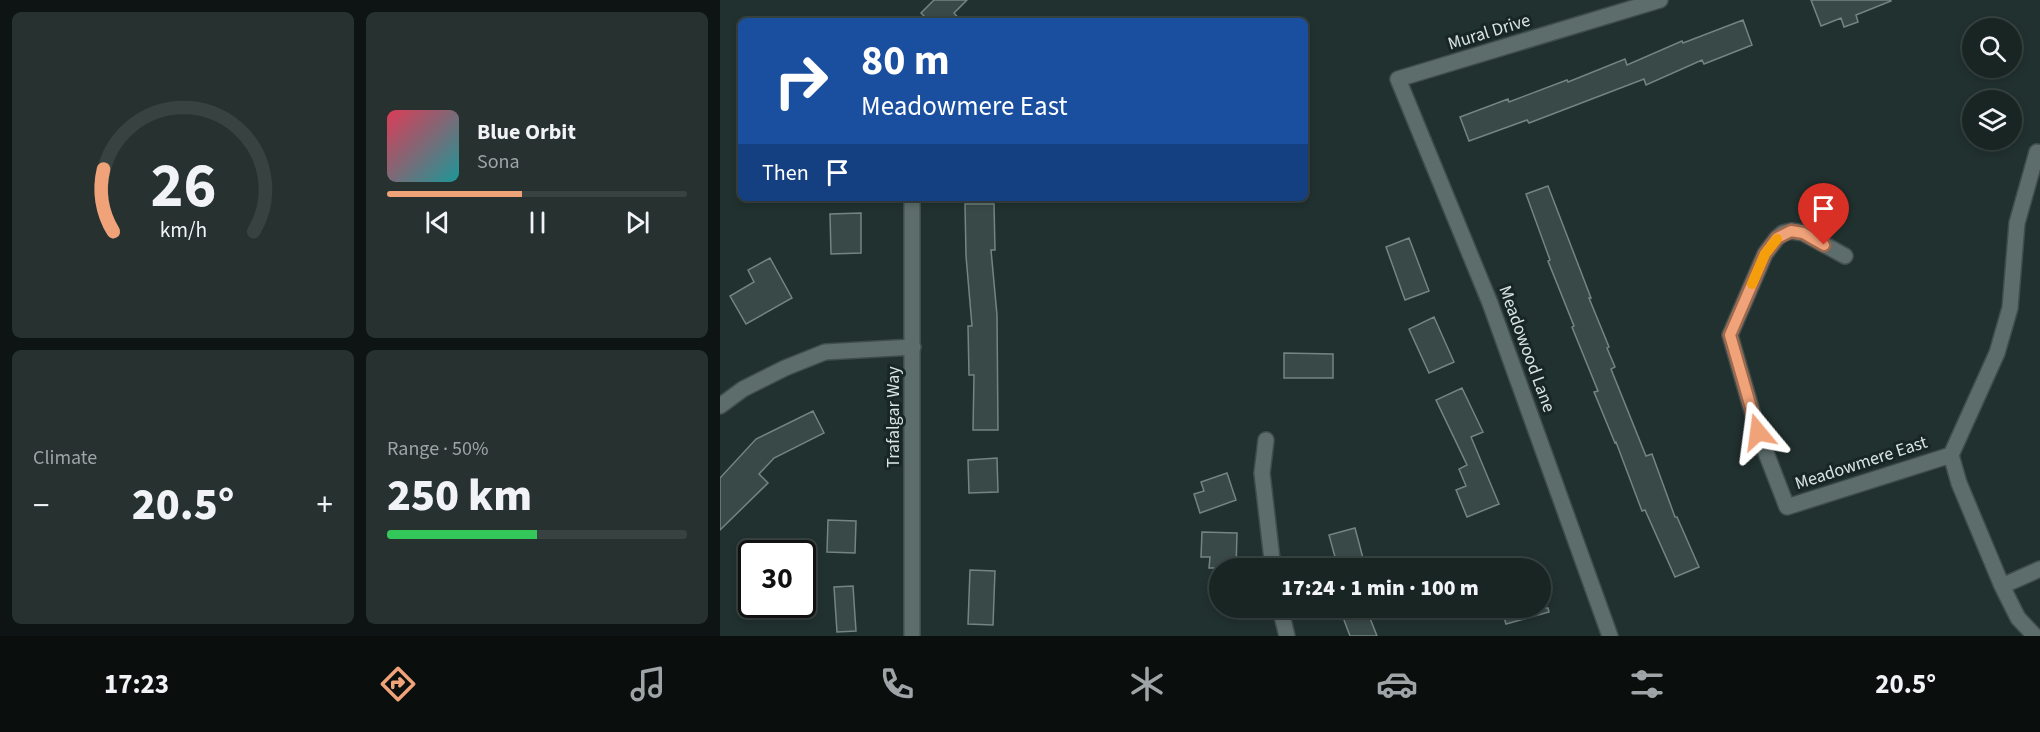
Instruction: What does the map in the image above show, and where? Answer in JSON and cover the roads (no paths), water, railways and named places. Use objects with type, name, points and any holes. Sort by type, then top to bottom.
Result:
[{"type":"street","name":"Mural Drive","points":[[1398,79],[1626,5],[1660,0]]},
{"type":"street","name":"Meadowood Lane","points":[[1398,79],[1490,303],[1610,636]]},
{"type":"street","points":[[2035,636],[2018,618],[2002,586],[1959,483],[1951,455],[1996,353],[2010,308],[2017,223],[2037,152]]},
{"type":"street","name":"Trafalgar Way","points":[[912,201],[912,636]]},
{"type":"street","name":"Meadowmere East","points":[[1845,256],[1803,233],[1791,231],[1784,233],[1777,238],[1765,254],[1730,335],[1758,432],[1787,507],[1951,455]]},
{"type":"street","points":[[720,406],[743,389],[785,368],[825,352],[913,347]]},
{"type":"street","points":[[1266,440],[1262,473],[1272,558]]},
{"type":"street","points":[[2002,586],[2040,569]]},
{"type":"street","points":[[1282,618],[1287,636]]}]
